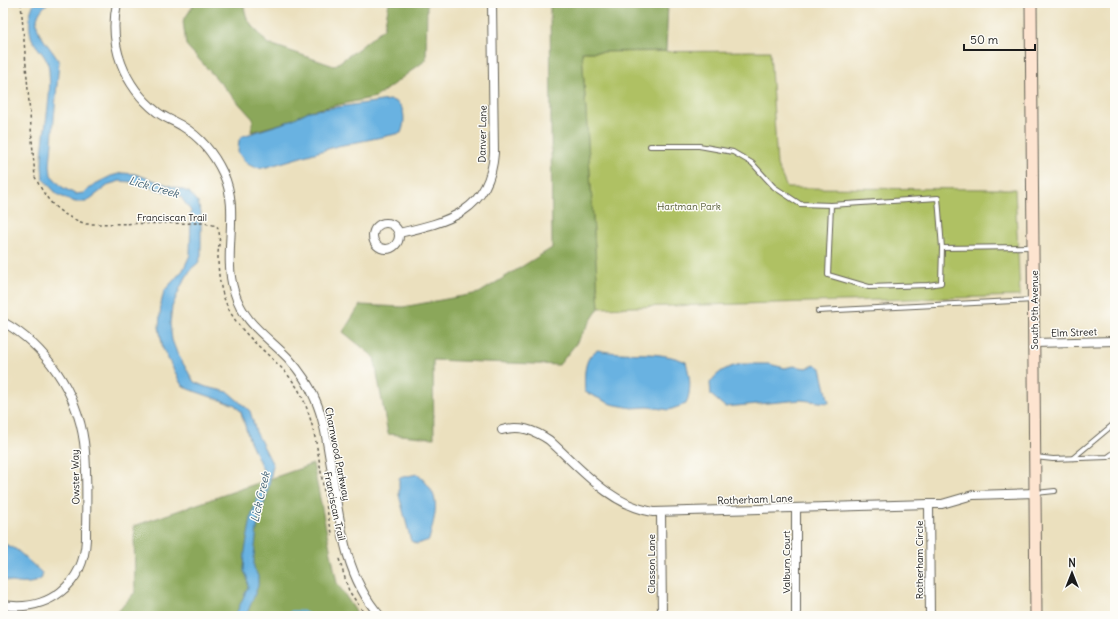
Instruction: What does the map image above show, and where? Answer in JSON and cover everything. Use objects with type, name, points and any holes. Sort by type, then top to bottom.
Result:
[{"type":"street","name":"Charnwood Parkway","points":[[117,3],[114,21],[115,43],[122,68],[130,84],[150,107],[199,139],[215,158],[226,178],[232,209],[229,259],[231,281],[236,296],[254,327],[292,363],[301,374],[314,397],[324,424],[348,557],[363,592],[380,616]]},
{"type":"street","name":"Danver Lane","points":[[400,233],[442,222],[460,214],[476,200],[490,175],[494,153],[492,3]]},
{"type":"street","name":"South 9th Avenue","points":[[1032,3],[1036,616]]},
{"type":"street","name":"Owster Way","points":[[3,322],[24,336],[43,354],[59,375],[73,402],[80,423],[84,448],[86,539],[85,552],[79,569],[70,584],[60,593],[49,600],[32,606],[14,607],[3,605]]},
{"type":"street","name":"Elm Street","points":[[1034,343],[1115,340]]},
{"type":"street","name":"Rotherham Lane","points":[[502,430],[521,428],[538,433],[549,440],[606,491],[624,503],[642,509],[661,512],[942,504],[973,495],[1035,493]]},
{"type":"street","name":"Rotherham Circle","points":[[929,504],[930,616]]},
{"type":"street","name":"Valburn Court","points":[[796,508],[796,616]]},
{"type":"street","name":"Classon Lane","points":[[661,512],[662,616]]},
{"type":"lane","points":[[650,146],[699,146],[733,152],[752,163],[774,187],[800,204],[831,205],[938,198],[942,248],[941,283],[928,285],[869,286],[828,275],[831,205]]},
{"type":"lane","points":[[942,248],[1033,247]]},
{"type":"lane","points":[[818,311],[1034,300]]},
{"type":"lane","points":[[1073,458],[1115,423]]},
{"type":"lane","points":[[1035,457],[1108,457],[1115,452]]},
{"type":"lane","points":[[1035,493],[1055,491]]},
{"type":"path","name":"Franciscan Trail","points":[[21,3],[20,14],[35,177],[46,198],[56,209],[74,220],[86,224],[206,223],[213,224],[220,232],[218,254],[219,276],[226,304],[235,321],[246,335],[284,371],[298,389],[307,409],[335,542]]},
{"type":"path","points":[[338,556],[349,591],[366,616]]},
{"type":"green space","points":[[195,3],[243,3],[247,19],[267,43],[334,66],[384,28],[389,3],[427,3],[426,60],[376,97],[309,111],[287,122],[251,132],[253,119],[186,45],[183,21]]},
{"type":"green space","points":[[550,3],[668,3],[666,51],[582,52],[599,308],[575,345],[559,365],[433,360],[434,438],[388,434],[374,357],[343,332],[360,305],[403,307],[479,293],[552,248]]},
{"type":"green space","name":"Hartman Park","points":[[770,51],[777,165],[787,188],[1015,189],[1020,296],[599,308],[582,52]]},
{"type":"green space","points":[[313,464],[337,583],[359,616],[114,616],[135,592],[134,526]]},
{"type":"water","name":"Lick Creek","points":[[35,3],[48,3],[41,11],[37,19],[37,26],[44,40],[59,62],[50,165],[51,175],[62,187],[75,194],[84,193],[95,184],[111,176],[122,173],[135,174],[189,192],[198,203],[201,212],[201,256],[198,263],[191,269],[181,286],[172,307],[170,324],[172,340],[177,353],[194,382],[206,387],[228,392],[250,411],[256,432],[273,465],[267,495],[258,520],[254,568],[258,576],[258,586],[246,616],[235,616],[248,587],[247,577],[244,571],[245,551],[252,513],[261,488],[264,472],[249,439],[241,412],[235,405],[188,389],[181,384],[163,349],[159,327],[164,291],[183,270],[190,255],[191,211],[180,196],[131,182],[120,181],[110,184],[86,202],[75,202],[58,195],[43,179],[42,152],[50,84],[47,61],[33,41],[30,32],[30,16]]},
{"type":"water","points":[[389,100],[395,101],[402,108],[404,123],[401,133],[338,146],[267,167],[253,167],[246,163],[238,152],[239,140],[243,136],[287,122],[309,111]]},
{"type":"water","points":[[598,350],[620,353],[653,354],[675,358],[686,362],[690,383],[686,404],[669,410],[648,407],[632,408],[611,404],[585,392],[584,380],[587,362],[593,353]]},
{"type":"water","points":[[742,364],[769,364],[785,368],[793,366],[806,368],[815,365],[821,368],[829,403],[801,400],[725,407],[711,395],[710,383],[716,375],[723,370]]},
{"type":"water","points":[[417,474],[431,489],[434,497],[435,512],[429,540],[417,544],[411,541],[399,495],[399,478]]},
{"type":"water","points":[[3,543],[17,550],[42,573],[42,578],[38,581],[29,583],[12,582],[3,579]]},
{"type":"waterway","points":[[287,616],[292,612],[303,612],[310,616]]}]
